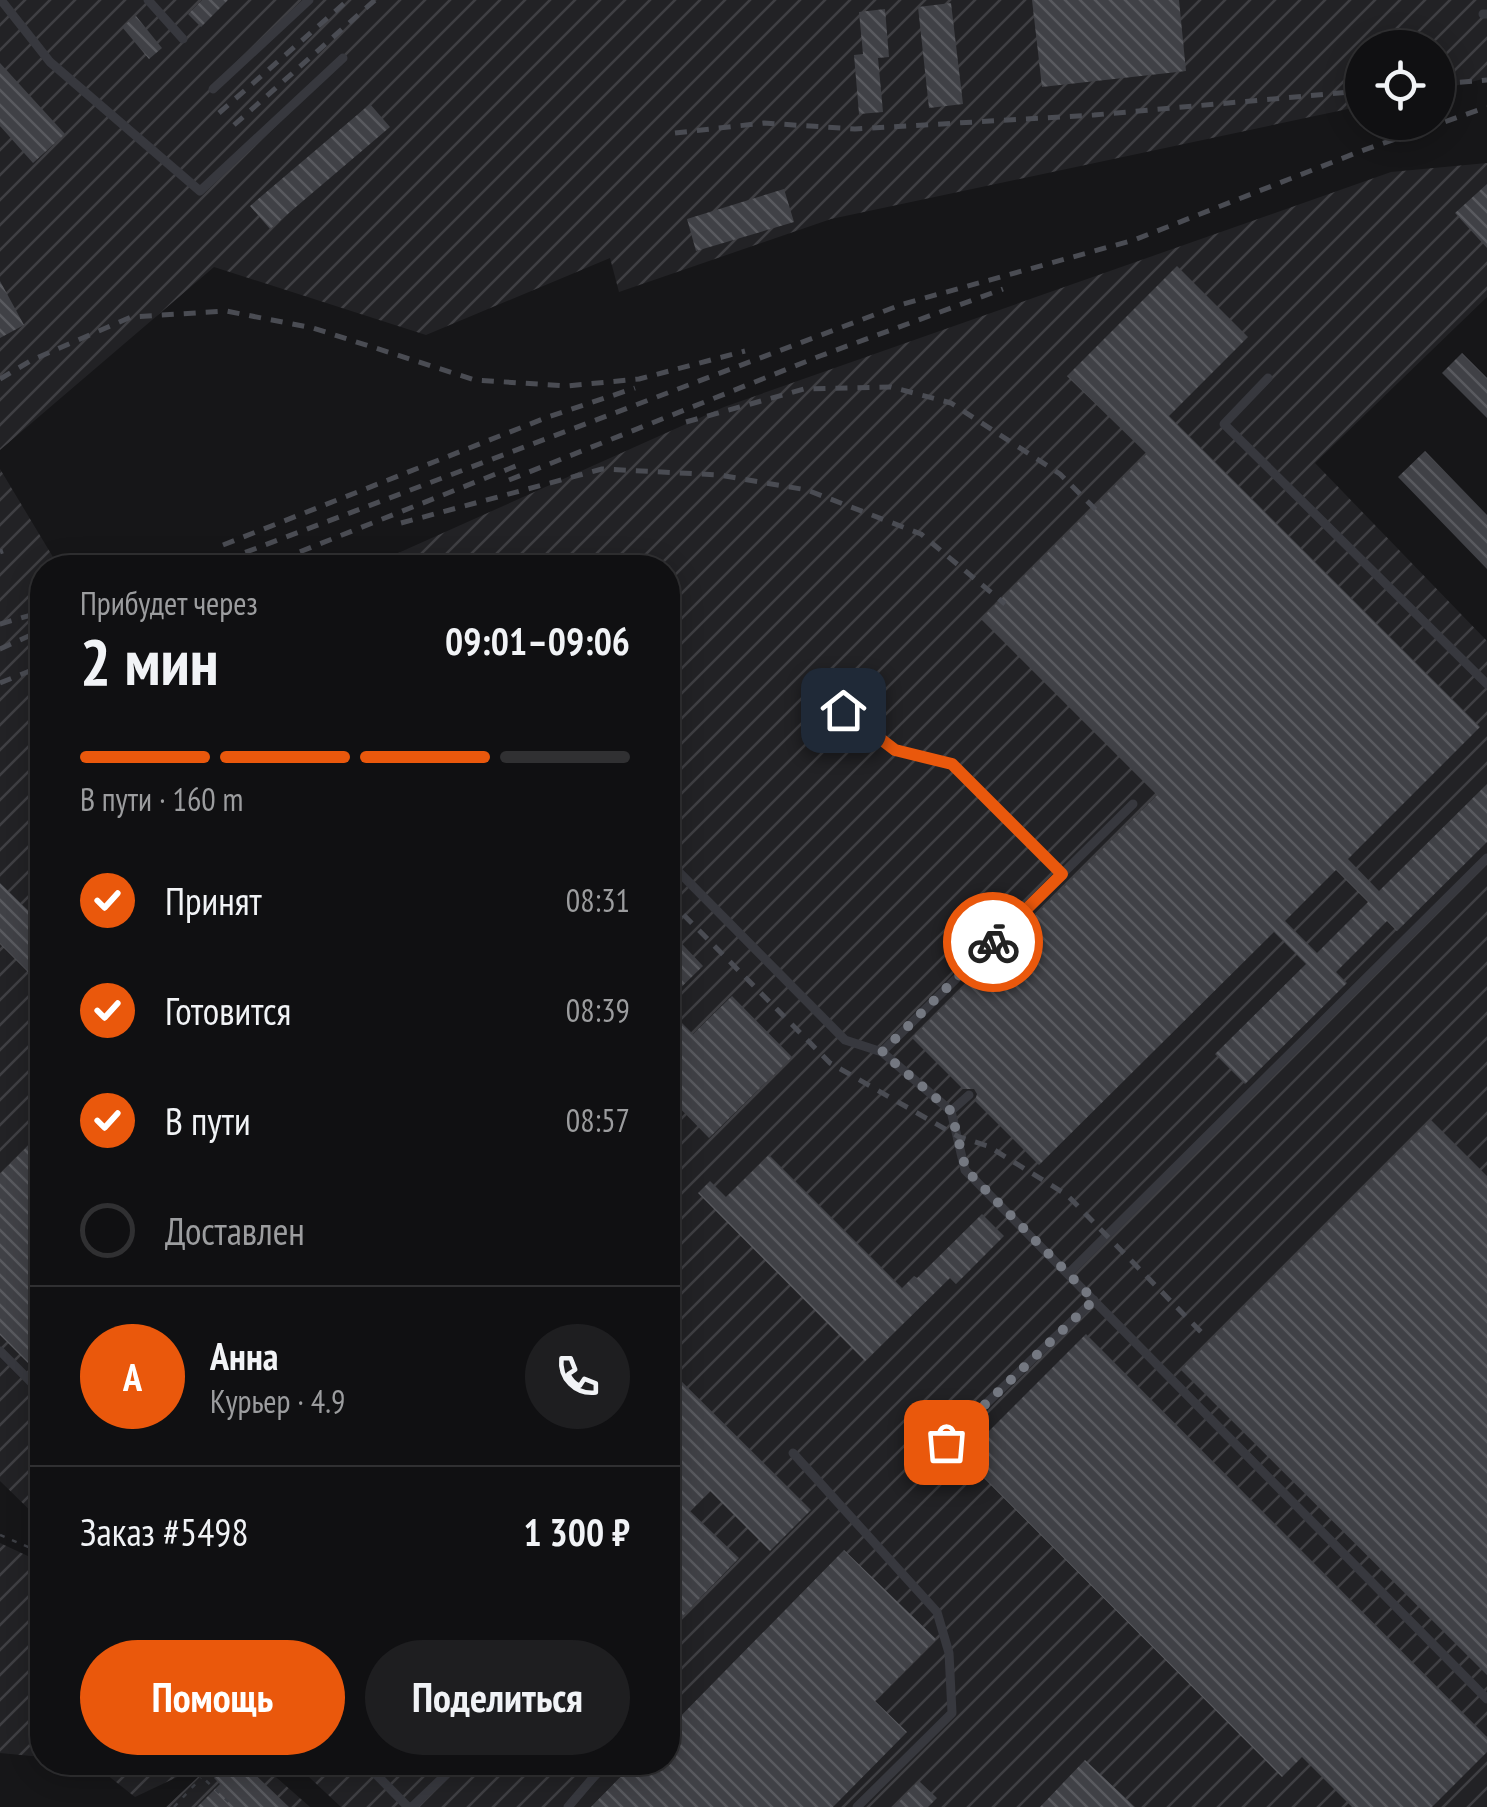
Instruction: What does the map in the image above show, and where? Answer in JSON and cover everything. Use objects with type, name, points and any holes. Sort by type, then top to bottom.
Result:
[{"type":"lane","points":[[2,0],[50,62],[200,191],[343,58]]},
{"type":"lane","points":[[148,0],[183,40]]},
{"type":"lane","points":[[213,89],[309,0]]},
{"type":"lane","points":[[1268,378],[1224,424],[1487,684]]},
{"type":"lane","points":[[843,710],[895,750],[952,764],[1062,874]]},
{"type":"lane","points":[[882,1052],[1133,804]]},
{"type":"lane","points":[[1068,1274],[1487,858]]},
{"type":"lane","points":[[680,873],[845,1040],[882,1052],[951,1111],[966,1170],[1487,1699]]},
{"type":"lane","points":[[951,1111],[969,1095]]},
{"type":"lane","points":[[946,1442],[1094,1300]]},
{"type":"lane","points":[[0,1351],[30,1381]]},
{"type":"lane","points":[[793,1453],[937,1612],[950,1652],[952,1713],[858,1807]]},
{"type":"lane","points":[[377,1775],[410,1807],[446,1775]]},
{"type":"lane","points":[[568,1807],[595,1775]]},
{"type":"path","points":[[0,1535],[30,1546]]},
{"type":"path","points":[[174,1807],[202,1777],[234,1807]]},
{"type":"shaded area","points":[[0,0],[1487,0],[1487,78],[1455,86],[1455,30],[1345,30],[1345,110],[831,219],[619,292],[610,258],[426,335],[214,267],[0,450]]},
{"type":"shaded area","points":[[1487,163],[1487,297],[1315,463],[1487,641],[1487,1807],[341,1807],[307,1775],[680,1775],[680,555],[394,555],[724,407],[1391,172]]},
{"type":"shaded area","points":[[0,469],[52,555],[30,555],[30,1510],[0,1481]]},
{"type":"shaded area","points":[[0,1543],[30,1557],[30,1756],[0,1753]]},
{"type":"shaded area","points":[[107,1775],[182,1775],[135,1797]]},
{"type":"shaded area","points":[[200,1775],[274,1775],[310,1807],[166,1807]]},
{"type":"building","points":[[202,0],[228,0],[201,27],[188,14]]},
{"type":"building","points":[[1032,0],[1179,0],[1186,71],[1042,87]]},
{"type":"building","points":[[951,3],[963,104],[929,108],[918,7]]},
{"type":"building","points":[[885,9],[889,57],[878,58],[883,112],[859,114],[854,55],[863,54],[859,12]]},
{"type":"building","points":[[136,16],[162,48],[149,59],[122,27]]},
{"type":"building","points":[[0,63],[65,134],[33,163],[0,126]]},
{"type":"building","points":[[370,104],[390,127],[270,229],[250,206]]},
{"type":"building","points":[[1487,184],[1487,248],[1455,213]]},
{"type":"building","points":[[784,189],[794,222],[696,251],[687,219]]},
{"type":"building","points":[[1177,266],[1248,337],[1169,416],[1480,727],[1348,859],[1379,891],[1487,784],[1487,842],[1397,931],[1387,921],[1336,972],[1347,983],[1245,1084],[1215,1054],[1306,964],[1274,932],[1039,1165],[975,1101],[974,1089],[963,1089],[912,1038],[1157,795],[981,619],[1147,454],[1067,376]],"holes":[[[1336,870],[1368,902],[1317,953],[1285,921]]]},
{"type":"building","points":[[0,281],[24,325],[0,338]]},
{"type":"building","points":[[1462,353],[1487,378],[1487,418],[1442,373]]},
{"type":"building","points":[[1425,451],[1487,515],[1487,569],[1398,477]]},
{"type":"building","points":[[0,883],[30,912],[30,974],[0,944]]},
{"type":"building","points":[[680,942],[703,966],[680,988]]},
{"type":"building","points":[[732,996],[792,1057],[709,1138],[680,1108],[680,1021],[693,1034]]},
{"type":"building","points":[[1431,1120],[1487,1176],[1487,1675],[1181,1370]]},
{"type":"building","points":[[30,1144],[30,1365],[0,1335],[0,1174]]},
{"type":"building","points":[[769,1155],[902,1288],[982,1214],[1004,1236],[956,1284],[950,1278],[865,1361],[698,1193],[710,1181],[726,1197]]},
{"type":"building","points":[[1086,1334],[1487,1737],[1487,1752],[1432,1807],[1352,1807],[1302,1757],[1282,1777],[963,1457]]},
{"type":"building","points":[[680,1380],[811,1510],[770,1551],[710,1491],[690,1511],[739,1558],[680,1619]]},
{"type":"building","points":[[844,1550],[936,1639],[875,1701],[907,1732],[833,1807],[591,1807],[622,1775],[680,1775],[680,1717]]},
{"type":"building","points":[[1085,1760],[1135,1807],[1040,1807]]},
{"type":"building","points":[[256,1775],[289,1807],[197,1807],[220,1784],[214,1778]]},
{"type":"building","points":[[919,1781],[937,1798],[928,1807],[894,1807]]},
{"type":"railway","points":[[219,113],[348,0]]},
{"type":"railway","points":[[234,125],[375,0]]},
{"type":"railway","points":[[1455,83],[1487,80]]},
{"type":"railway","points":[[675,133],[764,123],[855,129],[1094,115],[1345,93]]},
{"type":"railway","points":[[238,555],[903,304],[1134,240],[1361,151],[1487,107]]},
{"type":"railway","points":[[509,480],[820,356],[1003,289]]},
{"type":"railway","points":[[0,379],[32,360],[131,317],[226,311],[313,328],[475,380],[567,386],[639,379],[745,351]]},
{"type":"railway","points":[[686,422],[804,389],[891,387],[951,403],[1060,474],[1097,511]]},
{"type":"railway","points":[[223,545],[548,417],[635,388]]},
{"type":"railway","points":[[292,555],[521,464]]},
{"type":"railway","points":[[401,523],[602,469],[719,475],[807,490],[921,534],[1005,604]]},
{"type":"railway","points":[[0,624],[30,615]]},
{"type":"railway","points":[[0,649],[30,635]]},
{"type":"railway","points":[[0,683],[30,671]]},
{"type":"railway","points":[[680,911],[830,1063],[959,1137],[988,1146],[1067,1195],[1201,1332]]},
{"type":"way so far","points":[[946,1442],[1094,1300],[966,1170],[951,1111],[882,1052],[993,942]]},
{"type":"route","points":[[843,710],[895,750],[952,764],[1062,874],[993,942]]}]
